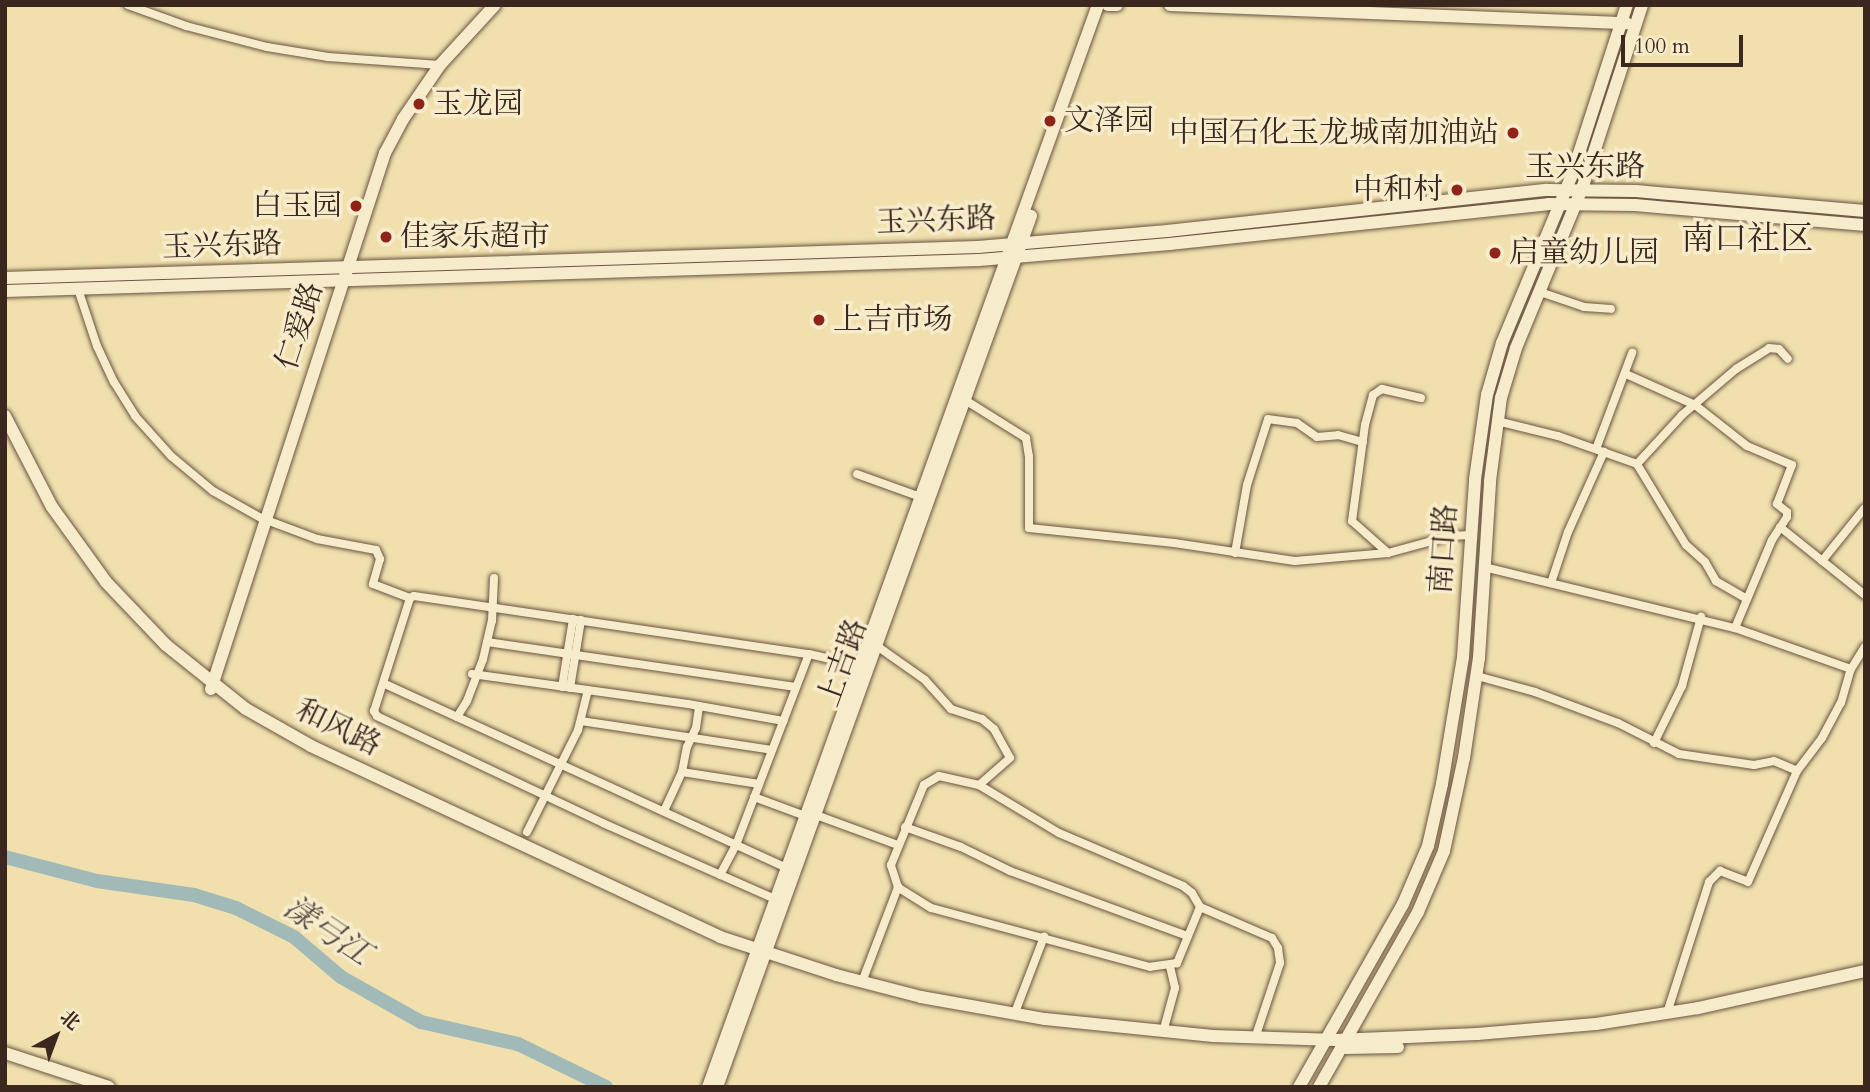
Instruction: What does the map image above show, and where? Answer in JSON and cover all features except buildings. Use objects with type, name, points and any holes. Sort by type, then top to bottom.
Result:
[{"type":"main road","name":"仁爱路","points":[[211,688],[346,268],[391,141],[440,65],[495,5]]},
{"type":"main road","points":[[1017,244],[1098,5]]},
{"type":"main road","points":[[1012,257],[1107,5],[1117,5]]},
{"type":"main road","points":[[1170,5],[1366,9],[1636,24]]},
{"type":"main road","name":"南口路","points":[[1299,1087],[1407,898],[1428,846],[1442,784],[1463,657],[1479,446],[1491,376],[1505,335],[1561,204],[1627,5]]},
{"type":"main road","name":"南口路","points":[[1319,1087],[1418,912],[1438,868],[1452,817],[1477,676],[1497,421],[1513,356],[1577,203],[1642,5]]},
{"type":"main road","name":"玉兴东路","points":[[5,278],[1017,244],[1582,189],[1670,193],[1865,211]]},
{"type":"main road","name":"玉兴东路","points":[[5,291],[342,282],[1012,257],[1577,203],[1668,207],[1865,225]]},
{"type":"main road","name":"上吉路","points":[[708,1087],[877,646],[965,400],[1012,257]]},
{"type":"main road","name":"上吉路","points":[[717,1087],[786,868],[810,816],[921,497],[1012,257]]},
{"type":"main road","name":"和风路","points":[[5,416],[40,487],[93,566],[149,629],[211,688]]},
{"type":"main road","name":"和风路","points":[[5,437],[45,512],[86,571],[144,635],[211,688],[311,746],[759,954]]},
{"type":"main road","points":[[759,954],[877,995],[1018,1024],[1167,1041],[1470,1043],[1597,1032],[1700,1016],[1865,980]]},
{"type":"main road","points":[[759,954],[862,982],[1014,1014],[1164,1032],[1324,1044]]},
{"type":"main road","points":[[1343,1044],[1537,1030],[1667,1013],[1865,971]]},
{"type":"main road","points":[[5,1053],[85,1083],[109,1087]]},
{"type":"street","points":[[128,5],[153,10],[211,33],[288,51],[440,65]]},
{"type":"street","points":[[78,289],[105,364],[147,430],[171,456],[213,491],[264,519],[317,538],[376,550],[380,559],[373,584],[410,598],[414,596],[809,654],[860,666]]},
{"type":"street","points":[[1540,292],[1584,307],[1611,309]]},
{"type":"street","points":[[1637,464],[1695,405],[1736,369],[1769,348],[1779,349],[1788,359]]},
{"type":"street","points":[[1551,583],[1632,353]]},
{"type":"street","points":[[1626,374],[1695,405],[1747,446],[1792,465],[1777,504],[1787,512],[1735,628]]},
{"type":"street","points":[[1388,553],[1352,521],[1356,477],[1370,403],[1377,391],[1382,389],[1421,398]]},
{"type":"street","points":[[965,400],[1026,438],[1029,528],[1174,543],[1295,561],[1388,553],[1450,536],[1471,535]]},
{"type":"street","points":[[1235,554],[1247,485],[1268,419],[1297,423],[1317,438],[1338,435],[1363,442]]},
{"type":"street","points":[[1497,421],[1600,450],[1637,464],[1686,545],[1705,562],[1716,581],[1747,599]]},
{"type":"street","points":[[858,474],[921,497]]},
{"type":"street","points":[[1822,561],[1864,509]]},
{"type":"street","points":[[1780,527],[1865,595]]},
{"type":"street","points":[[1484,567],[1701,617],[1851,669]]},
{"type":"street","points":[[457,717],[487,642],[494,578]]},
{"type":"street","points":[[410,598],[383,680],[385,684],[374,711],[377,716],[775,900]]},
{"type":"street","points":[[475,675],[492,607]]},
{"type":"street","points":[[1654,743],[1682,686],[1701,617]]},
{"type":"street","points":[[566,687],[577,620]]},
{"type":"street","points":[[487,642],[796,687]]},
{"type":"street","points":[[877,646],[925,680],[951,709],[982,719],[994,729],[1010,758],[979,785]]},
{"type":"street","points":[[1667,1013],[1709,882],[1720,871],[1748,882],[1797,771],[1832,721],[1851,669],[1865,647]]},
{"type":"street","points":[[720,875],[736,845],[809,654]]},
{"type":"street","points":[[475,675],[699,706],[783,721]]},
{"type":"street","points":[[1477,676],[1535,692],[1618,723],[1679,754],[1754,765],[1774,761],[1797,771]]},
{"type":"street","points":[[385,684],[786,868]]},
{"type":"street","points":[[527,832],[581,722],[588,690]]},
{"type":"street","points":[[664,811],[682,772],[699,706]]},
{"type":"street","points":[[581,722],[772,750]]},
{"type":"street","points":[[682,772],[759,783]]},
{"type":"street","points":[[1200,907],[1177,963],[1150,967],[931,908],[898,887],[891,870],[920,789],[939,776],[979,785],[1059,833],[1183,886],[1192,893],[1200,907],[1272,938],[1279,948],[1280,962],[1255,1038]]},
{"type":"street","points":[[754,797],[898,845]]},
{"type":"street","points":[[905,827],[961,847],[1010,872],[1188,936]]},
{"type":"street","points":[[862,982],[898,887]]},
{"type":"street","points":[[1014,1014],[1044,937]]},
{"type":"street","points":[[1164,1032],[1175,988],[1170,966]]},
{"type":"waterway","name":"漾弓江","points":[[5,857],[97,881],[194,895],[236,908],[294,937],[341,977],[421,1022],[518,1044],[606,1087]]},
{"type":"place","name":"玉龙园","points":[[419,104]]},
{"type":"place","name":"文泽园","points":[[1050,121]]},
{"type":"place","name":"中国石化玉龙城南加油站","points":[[1513,133]]},
{"type":"place","name":"中和村","points":[[1457,190]]},
{"type":"place","name":"白玉园","points":[[356,206]]},
{"type":"place","name":"佳家乐超市","points":[[386,237]]},
{"type":"place","name":"启童幼儿园","points":[[1495,253]]},
{"type":"place","name":"上吉市场","points":[[819,320]]},
{"type":"district","name":"南口社区","points":[[1747,239]]}]
